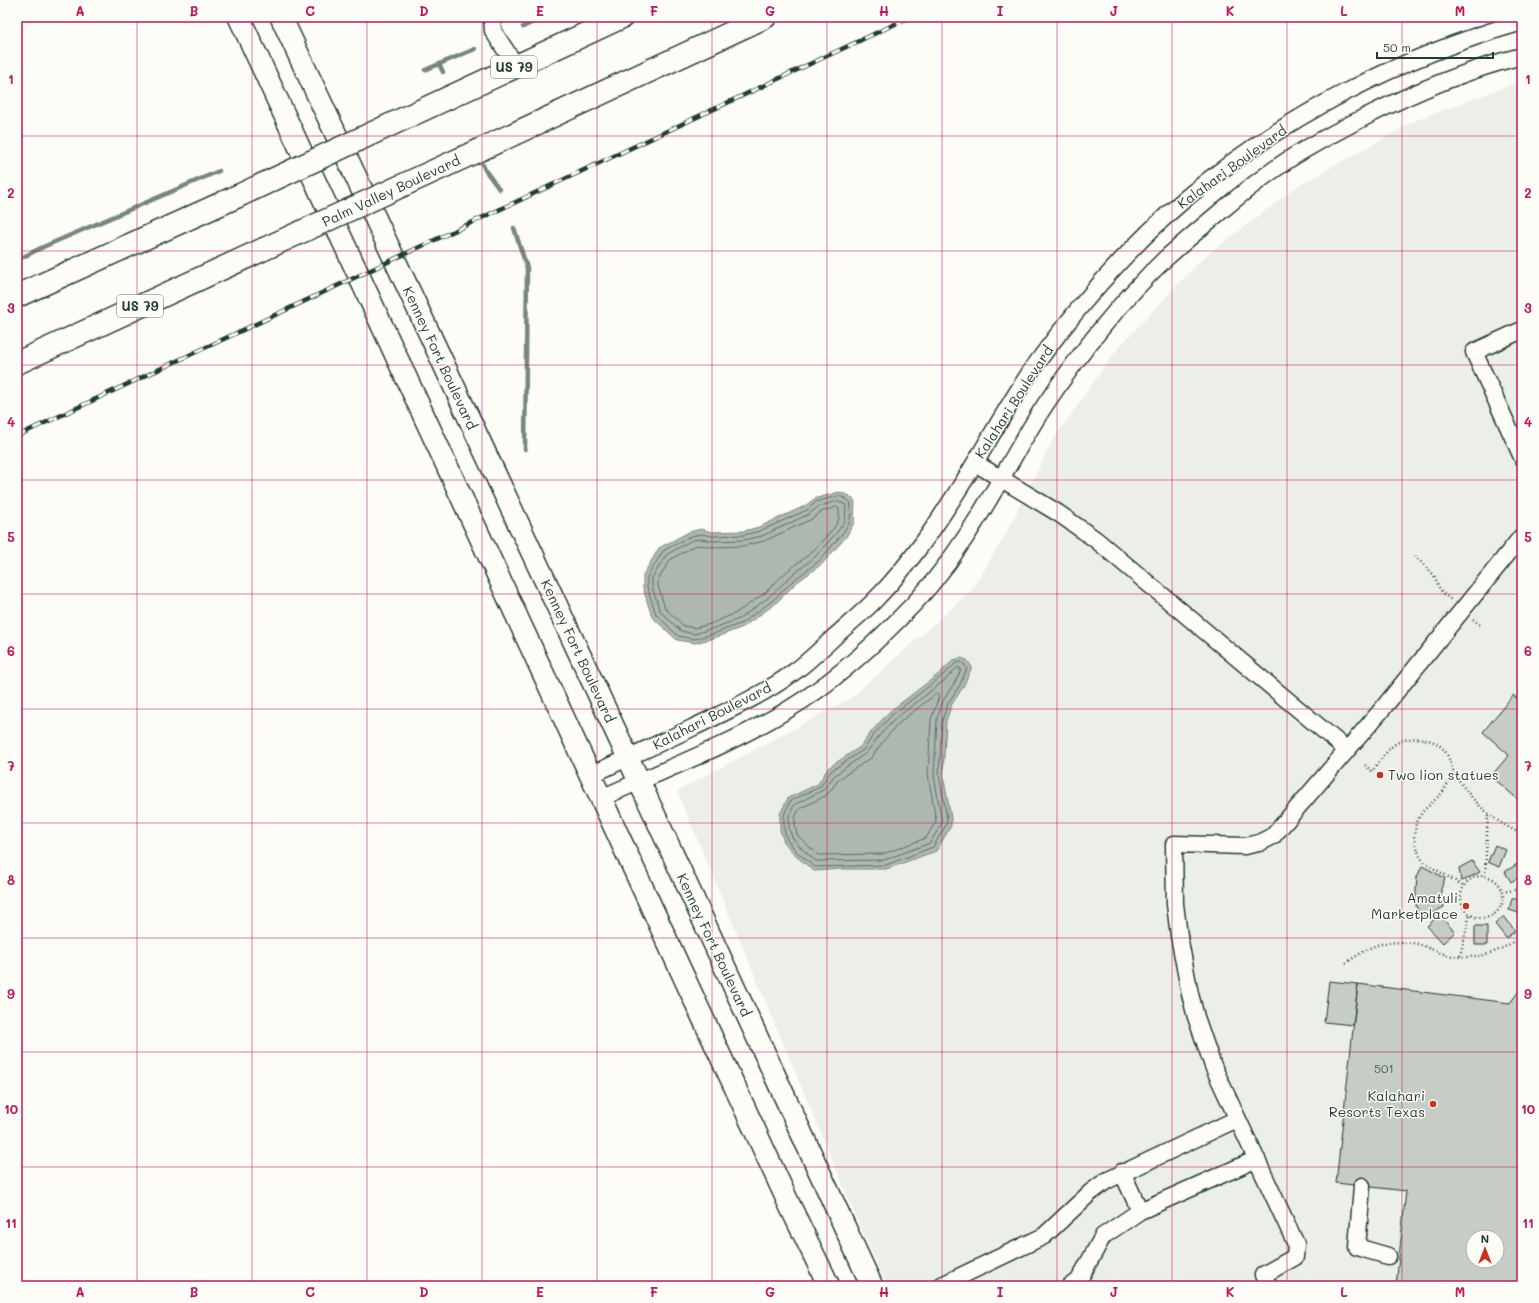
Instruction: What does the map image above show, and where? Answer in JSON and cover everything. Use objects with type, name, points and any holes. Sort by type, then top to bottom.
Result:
[{"type":"highway","name":"US 79","points":[[17,296],[238,196],[622,17]]},
{"type":"highway","name":"Palm Valley Boulevard","points":[[17,363],[765,17]]},
{"type":"main road","points":[[239,17],[790,1206],[829,1286]]},
{"type":"main road","name":"Kenney Fort Boulevard","points":[[281,17],[628,758],[872,1286]]},
{"type":"street","points":[[492,17],[493,31],[516,66]]},
{"type":"street","name":"Kalahari Boulevard","points":[[591,775],[742,703],[770,688],[796,671],[873,602],[896,577],[933,529],[1032,369],[1073,316],[1121,260],[1190,196],[1256,146],[1326,102],[1394,68],[1428,54],[1522,22]]},
{"type":"street","name":"Kalahari Boulevard","points":[[601,798],[758,727],[789,709],[846,670],[899,619],[939,574],[964,540],[1049,399],[1074,364],[1127,299],[1164,261],[1231,202],[1302,151],[1383,108],[1429,86],[1474,70],[1522,56]]},
{"type":"street","points":[[1522,330],[1474,352],[1522,458]]},
{"type":"street","points":[[975,463],[1058,512],[1095,539],[1347,750]]},
{"type":"street","points":[[1268,1286],[1263,1275],[1295,1257],[1296,1244],[1237,1119],[1206,1047],[1190,994],[1179,936],[1175,904],[1174,844],[1245,846],[1267,840],[1274,836],[1347,750],[1522,536]]},
{"type":"street","points":[[940,1286],[1044,1236],[1091,1192],[1122,1172],[1237,1119]]},
{"type":"street","points":[[1070,1286],[1078,1282],[1103,1236],[1140,1211],[1257,1159]]},
{"type":"street","points":[[1122,1172],[1140,1211]]},
{"type":"street","points":[[1362,1186],[1357,1247],[1388,1256]]},
{"type":"path","points":[[1415,556],[1434,575],[1440,590],[1455,604]]},
{"type":"path","points":[[1365,765],[1372,771],[1392,746],[1401,741],[1424,739],[1434,742],[1443,748],[1449,758],[1454,774],[1488,814],[1507,828],[1522,834]]},
{"type":"path","points":[[1454,774],[1442,793],[1422,812],[1416,824],[1414,838],[1420,857],[1426,864],[1464,886]]},
{"type":"path","points":[[1485,876],[1488,814]]},
{"type":"path","points":[[1478,876],[1485,876],[1497,882],[1502,892],[1502,902],[1499,908],[1494,913],[1482,918],[1470,914],[1464,908],[1462,902],[1461,896],[1464,886],[1471,879],[1478,876]]},
{"type":"path","points":[[1502,892],[1522,889]]},
{"type":"path","points":[[1460,956],[1470,914]]},
{"type":"path","points":[[1346,963],[1365,951],[1386,943],[1403,942],[1418,944],[1447,955],[1482,956],[1507,947],[1522,936]]},
{"type":"shaded area","points":[[1522,82],[1522,1286],[887,1286],[866,1240],[677,791],[851,698],[971,591],[1002,541],[1053,440],[1118,348],[1203,258],[1298,186],[1414,121],[1510,85]]},
{"type":"water","points":[[839,492],[850,496],[855,501],[854,523],[846,537],[822,564],[796,583],[775,604],[743,627],[714,638],[695,643],[677,640],[652,617],[643,588],[643,575],[659,548],[689,532],[701,529],[712,532],[744,531],[759,527],[805,506],[814,499]]},
{"type":"water","points":[[961,658],[967,660],[972,667],[963,687],[952,704],[946,721],[943,775],[951,818],[951,826],[936,851],[886,869],[841,869],[814,871],[796,856],[784,842],[780,830],[780,814],[788,798],[818,784],[828,768],[860,747],[889,712],[940,673],[953,660]]},
{"type":"building","points":[[1513,695],[1522,703],[1522,803],[1491,776],[1509,755],[1483,732]]},
{"type":"building","points":[[1495,845],[1506,850],[1499,867],[1488,862]]},
{"type":"building","points":[[1472,861],[1480,872],[1461,881],[1459,868]]},
{"type":"building","points":[[1520,862],[1522,866],[1522,875],[1511,882],[1505,872]]},
{"type":"building","points":[[1422,866],[1445,878],[1441,889],[1441,897],[1444,907],[1420,919],[1416,906],[1416,888],[1417,877]]},
{"type":"building","points":[[1512,898],[1522,901],[1522,914],[1509,910]]},
{"type":"building","points":[[1439,915],[1455,932],[1443,943],[1427,926]]},
{"type":"building","points":[[1504,916],[1515,931],[1506,938],[1495,924]]},
{"type":"building","points":[[1475,926],[1487,926],[1487,945],[1475,945]]},
{"type":"building","points":[[1329,981],[1358,984],[1353,1025],[1324,1022]]},
{"type":"building","name":"Kalahari Resorts Texas","points":[[1358,984],[1510,1003],[1522,987],[1522,1286],[1396,1286],[1406,1191],[1336,1183]]},
{"type":"waterway","points":[[523,27],[543,17]]},
{"type":"waterway","points":[[425,70],[475,49]]},
{"type":"waterway","points":[[439,64],[443,72]]},
{"type":"waterway","points":[[483,165],[499,189]]},
{"type":"waterway","points":[[17,260],[43,247],[219,171]]},
{"type":"waterway","points":[[514,228],[527,268],[525,449]]},
{"type":"railway","points":[[17,436],[910,17]]},
{"type":"place","name":"Two lion statues","points":[[1380,775]]},
{"type":"place","name":"Amatuli Marketplace","points":[[1466,906]]},
{"type":"place","name":"Kalahari Resorts Texas","points":[[1433,1104]]}]
